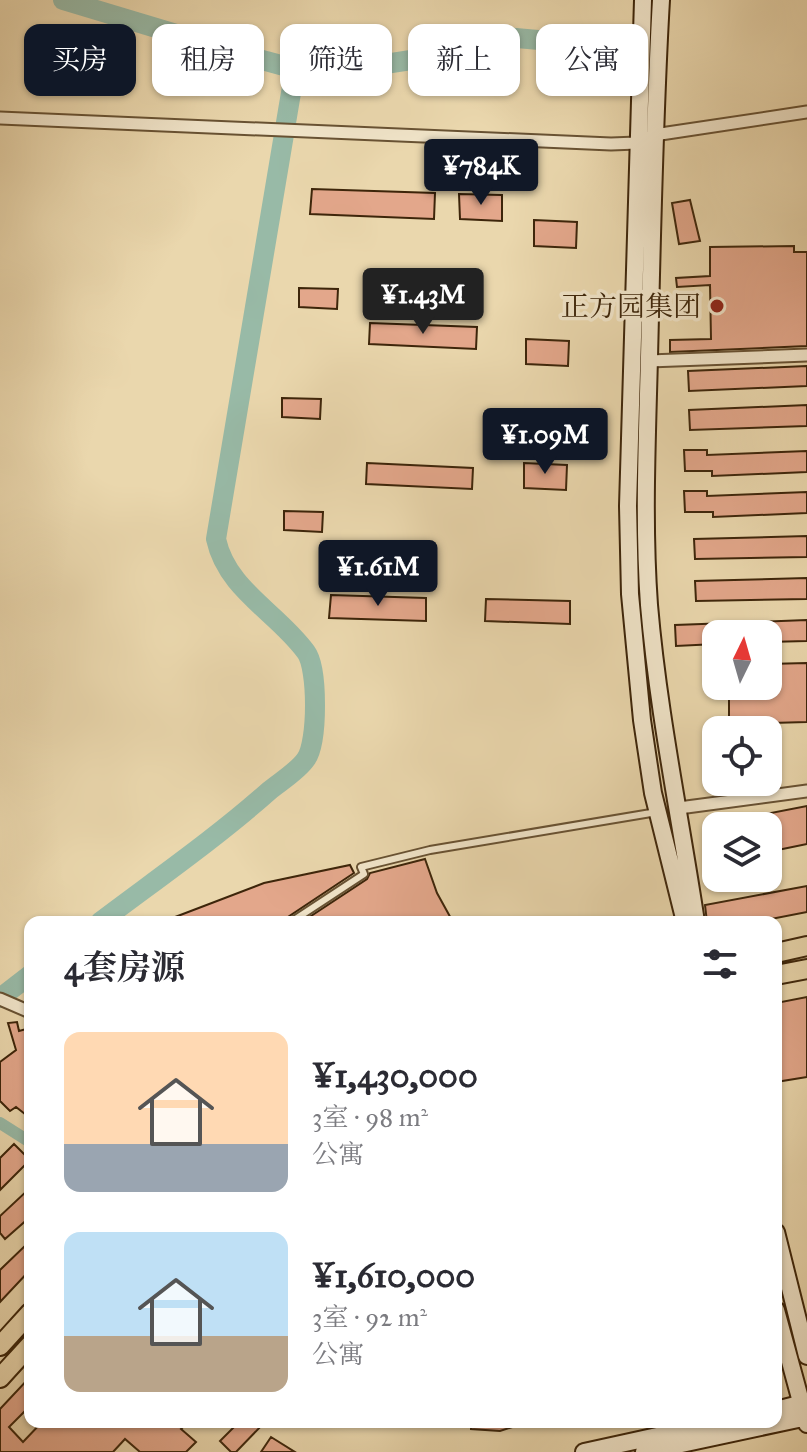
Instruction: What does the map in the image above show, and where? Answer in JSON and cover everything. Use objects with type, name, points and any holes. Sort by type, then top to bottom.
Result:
[{"type":"main road","points":[[782,952],[807,946]]},
{"type":"main road","points":[[782,974],[807,969]]},
{"type":"main road","points":[[0,1346],[24,1320]]},
{"type":"main road","points":[[0,1378],[24,1352]]},
{"type":"street","points":[[643,0],[628,506],[630,594],[642,720],[658,812],[684,916]]},
{"type":"street","points":[[661,0],[654,135],[645,472],[649,604],[668,763],[679,808],[695,916]]},
{"type":"street","points":[[0,118],[350,135],[637,143],[654,135],[807,112]]},
{"type":"street","points":[[649,361],[807,355]]},
{"type":"street","points":[[679,808],[807,791]]},
{"type":"street","points":[[0,999],[24,1010]]},
{"type":"street","points":[[782,1256],[807,1356]]},
{"type":"street","points":[[782,1331],[805,1413]]},
{"type":"street","points":[[782,1411],[805,1413]]},
{"type":"street","points":[[782,1419],[805,1413]]},
{"type":"street","points":[[584,1452],[694,1428]]},
{"type":"street","points":[[644,1452],[743,1428]]},
{"type":"lane","points":[[300,916],[364,874],[361,867],[430,850],[658,812]]},
{"type":"building","points":[[312,189],[435,193],[434,219],[310,214]]},
{"type":"building","points":[[459,194],[502,195],[502,221],[460,219]]},
{"type":"building","points":[[690,200],[700,241],[679,244],[672,203]]},
{"type":"building","points":[[534,220],[577,222],[576,248],[534,246]]},
{"type":"building","points":[[794,246],[794,252],[807,252],[807,346],[670,352],[670,340],[711,339],[710,285],[677,287],[676,278],[710,276],[710,247]]},
{"type":"building","points":[[299,288],[338,289],[337,309],[299,307]]},
{"type":"building","points":[[370,323],[477,327],[476,349],[369,344]]},
{"type":"building","points":[[526,339],[569,341],[568,366],[526,364]]},
{"type":"building","points":[[807,366],[807,386],[689,391],[688,371]]},
{"type":"building","points":[[282,398],[321,399],[320,419],[282,417]]},
{"type":"building","points":[[807,405],[807,426],[690,430],[689,410]]},
{"type":"building","points":[[684,450],[707,450],[707,455],[807,451],[807,472],[712,476],[712,471],[685,471]]},
{"type":"building","points":[[367,463],[473,468],[472,489],[366,484]]},
{"type":"building","points":[[524,463],[567,465],[566,490],[524,488]]},
{"type":"building","points":[[684,491],[707,491],[707,496],[807,492],[807,513],[713,517],[713,512],[685,512]]},
{"type":"building","points":[[284,511],[323,512],[322,532],[284,530]]},
{"type":"building","points":[[807,536],[807,557],[695,559],[694,539]]},
{"type":"building","points":[[807,578],[807,599],[696,601],[695,581]]},
{"type":"building","points":[[331,595],[426,598],[426,621],[329,618]]},
{"type":"building","points":[[486,599],[570,601],[570,624],[485,621]]},
{"type":"building","points":[[807,620],[807,641],[782,642],[782,621]]},
{"type":"building","points":[[702,624],[702,645],[676,646],[675,625]]},
{"type":"building","points":[[807,663],[807,722],[782,723],[782,716],[729,716],[729,700],[782,700],[782,664]]},
{"type":"building","points":[[807,806],[807,844],[782,849],[782,812],[776,812]]},
{"type":"building","points":[[425,859],[437,893],[450,916],[311,916],[367,879],[370,873]]},
{"type":"building","points":[[350,865],[354,873],[290,916],[178,916],[264,883]]},
{"type":"building","points":[[807,886],[807,912],[782,917],[706,916],[705,905]]},
{"type":"building","points":[[807,997],[807,1077],[782,1081],[782,1002]]},
{"type":"building","points":[[17,1022],[19,1031],[24,1030],[24,1113],[16,1107],[10,1111],[0,1101],[0,1062],[16,1050],[8,1023]]},
{"type":"building","points":[[14,1144],[24,1154],[24,1166],[0,1190],[0,1158]]},
{"type":"building","points":[[24,1194],[24,1222],[5,1239],[0,1233],[0,1216]]},
{"type":"building","points":[[24,1247],[24,1276],[0,1302],[0,1270]]},
{"type":"building","points":[[24,1383],[24,1412],[9,1427],[23,1442],[36,1428],[182,1428],[196,1442],[186,1452],[140,1452],[125,1439],[113,1452],[0,1452],[0,1409]]},
{"type":"building","points":[[233,1428],[259,1428],[236,1452],[231,1452],[220,1441]]},
{"type":"building","points":[[471,1428],[509,1428],[500,1431]]},
{"type":"building","points":[[271,1437],[295,1452],[261,1452]]},
{"type":"waterway","points":[[63,0],[266,61],[327,73],[411,60],[494,36],[536,40]]},
{"type":"waterway","points":[[108,916],[294,772],[306,759],[313,737],[315,705],[310,660],[294,638],[231,573],[216,539],[290,96]]},
{"type":"waterway","points":[[0,998],[24,980]]},
{"type":"waterway","points":[[0,1123],[24,1138]]},
{"type":"place","name":"正方园集团","points":[[717,306]]}]
